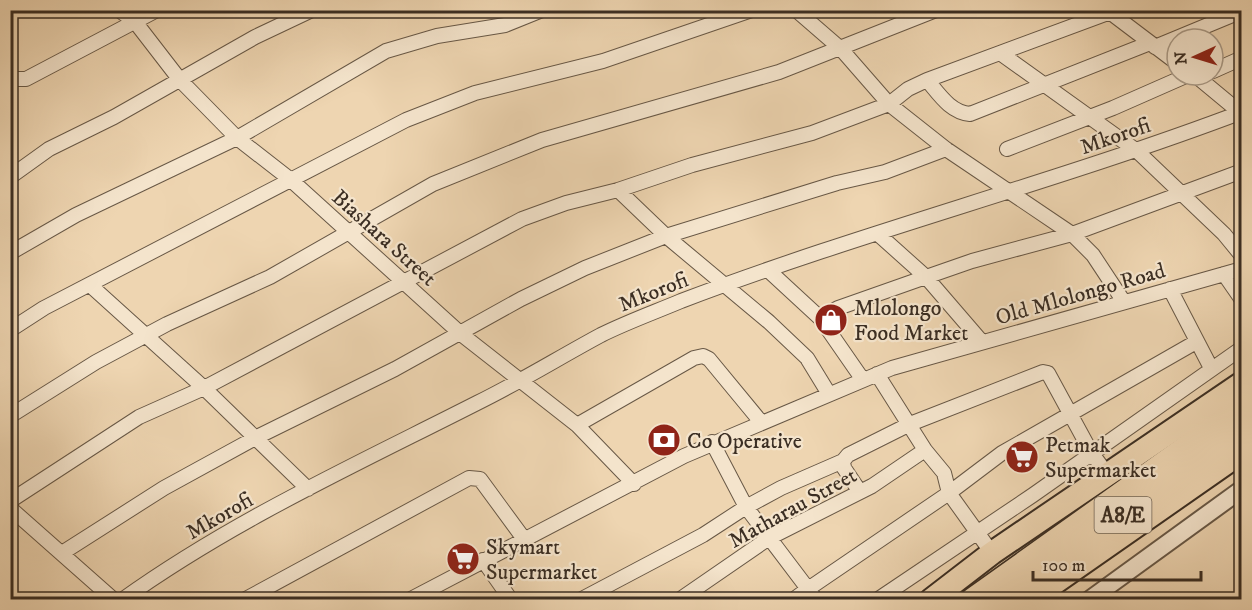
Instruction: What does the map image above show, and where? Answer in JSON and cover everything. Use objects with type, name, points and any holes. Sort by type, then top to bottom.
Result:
[{"type":"highway","points":[[931,600],[992,553],[1242,383]]},
{"type":"highway","name":"A8/E","points":[[973,600],[1242,408]]},
{"type":"highway","name":"A8/E","points":[[1004,600],[1242,430]]},
{"type":"highway","points":[[1030,600],[1242,452]]},
{"type":"street","name":"Biashara Street","points":[[119,10],[136,23],[180,80],[237,138],[291,180],[461,334],[578,425],[634,484]]},
{"type":"street","points":[[10,79],[26,79],[157,10]]},
{"type":"street","points":[[10,177],[49,148],[114,117],[255,37],[312,10]]},
{"type":"street","points":[[10,253],[76,215],[237,138],[386,51],[437,36],[505,25],[542,10]]},
{"type":"street","points":[[10,330],[44,308],[406,120],[475,93],[603,61],[752,10]]},
{"type":"street","points":[[796,10],[841,49],[889,104],[946,149],[1072,234],[1093,255],[1124,302]]},
{"type":"street","points":[[10,416],[96,362],[145,336],[270,277],[434,184],[542,140],[779,72],[936,10]]},
{"type":"street","points":[[10,501],[139,417],[204,388],[522,219],[566,203],[618,190],[692,165],[812,134],[889,104],[908,89],[927,80],[1111,11],[1165,54]]},
{"type":"street","points":[[927,80],[950,106],[960,113],[970,114],[1242,11]]},
{"type":"street","points":[[999,53],[1137,151],[1224,234],[1242,256]]},
{"type":"street","points":[[1225,66],[1242,58]]},
{"type":"street","points":[[1008,149],[1168,87]]},
{"type":"street","points":[[1209,87],[1241,113]]},
{"type":"street","name":"Mkorofi","points":[[122,600],[150,579],[308,489],[522,381],[603,334],[768,270],[1137,151],[1241,113]]},
{"type":"street","points":[[62,553],[164,488],[255,438],[461,334],[521,299],[585,268],[666,236],[837,183],[885,172],[946,149]]},
{"type":"street","points":[[820,318],[838,308],[926,277],[972,261],[1072,234],[1242,171]]},
{"type":"street","points":[[618,190],[666,236],[726,285],[807,358],[829,394]]},
{"type":"street","points":[[878,234],[926,277],[982,342]]},
{"type":"street","name":"Old Mlolongo Road","points":[[409,600],[524,538],[634,484],[712,442],[878,374],[982,342],[1242,269]]},
{"type":"street","points":[[768,270],[820,318],[863,380]]},
{"type":"street","points":[[1224,274],[1242,300]]},
{"type":"street","points":[[90,285],[204,388],[308,489]]},
{"type":"street","points":[[1170,289],[1211,368]]},
{"type":"street","points":[[793,600],[812,594],[1002,453],[1196,342]]},
{"type":"street","points":[[877,600],[1033,495],[1091,452],[1242,348]]},
{"type":"street","points":[[578,425],[694,358],[703,356],[709,359],[761,422]]},
{"type":"street","name":"Matharau Street","points":[[580,600],[703,535],[746,507],[843,461],[848,455],[910,424],[1043,372],[1048,373],[1072,414]]},
{"type":"street","points":[[878,374],[925,450],[944,473],[949,493],[992,553]]},
{"type":"street","points":[[1072,414],[1091,452],[1107,474]]},
{"type":"street","points":[[712,442],[746,507],[812,594]]},
{"type":"street","name":"Matharau Street","points":[[679,600],[769,538],[860,492],[916,459],[925,450]]},
{"type":"street","points":[[843,461],[844,468],[860,492]]},
{"type":"street","points":[[244,600],[469,478],[480,479],[524,538]]},
{"type":"street","points":[[1089,600],[1242,489]]},
{"type":"street","points":[[10,508],[114,600]]},
{"type":"street","points":[[483,561],[511,600]]},
{"type":"place","name":"Mlolongo Food Market","points":[[831,320]]},
{"type":"place","name":"Co Operative","points":[[664,440]]},
{"type":"place","name":"Petmak Supermarket","points":[[1022,457]]},
{"type":"place","name":"Skymart Supermarket","points":[[463,559]]}]
